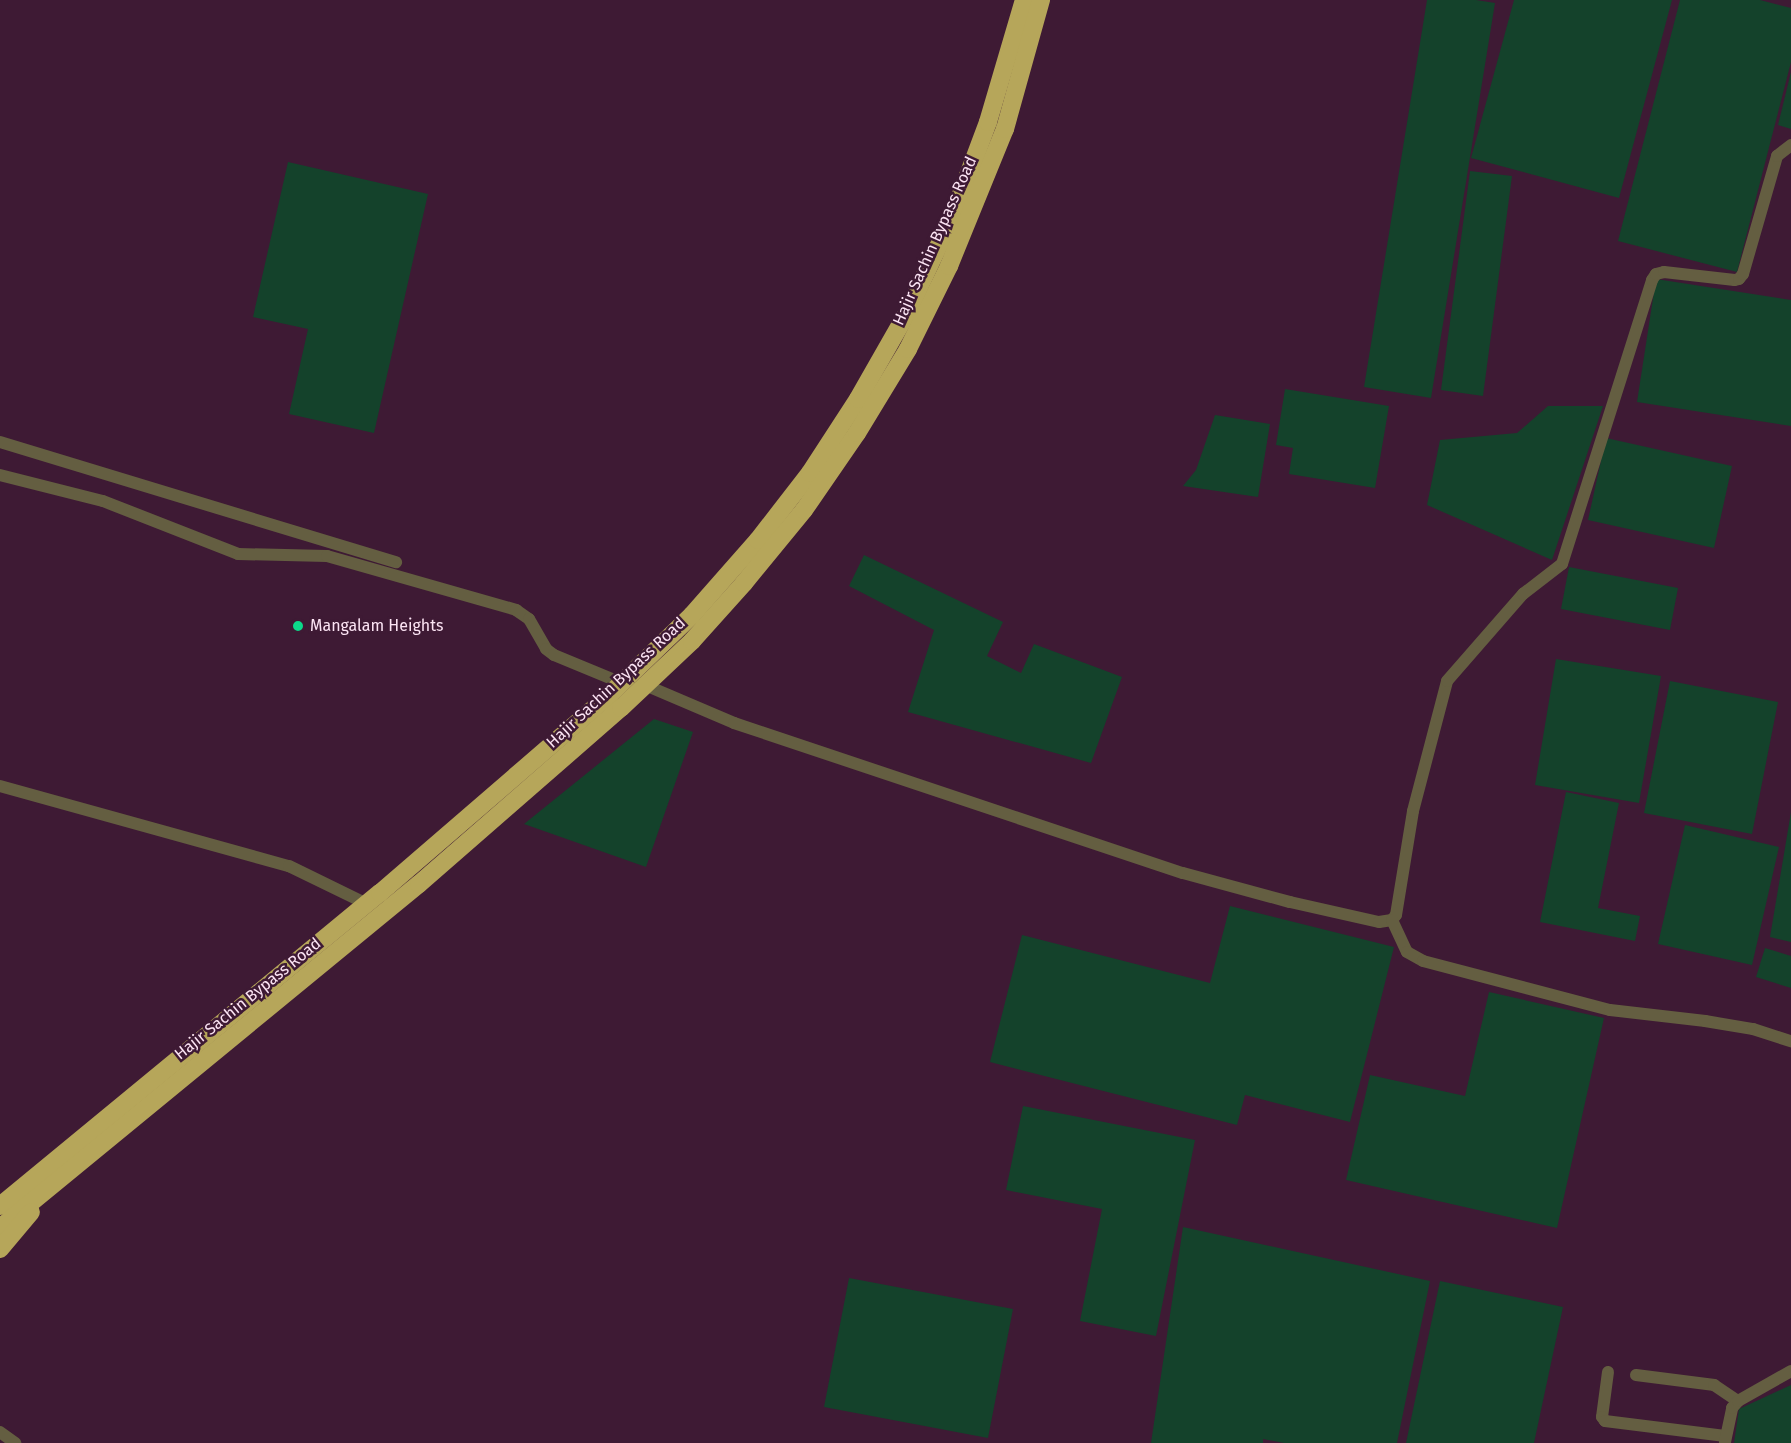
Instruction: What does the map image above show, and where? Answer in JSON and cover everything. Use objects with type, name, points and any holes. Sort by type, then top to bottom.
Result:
[{"type":"highway","points":[[0,1206],[367,904],[622,683],[692,615],[758,540],[810,473],[858,399],[907,313],[954,213],[988,122],[1024,0]]},
{"type":"highway","name":"Hajir Sachin Bypass Road","points":[[0,1228],[410,891],[645,685],[692,640],[744,583],[804,510],[857,433],[908,349],[949,266],[1005,129],[1041,0]]},
{"type":"highway","points":[[0,1191],[43,1171]]},
{"type":"highway","points":[[0,1249],[20,1227],[43,1193]]},
{"type":"street","points":[[645,685],[734,723],[1184,873],[1237,889],[1312,907],[1379,922],[1392,920],[1396,915],[1413,811],[1447,681],[1523,594],[1562,564],[1652,279],[1656,274],[1664,272],[1739,279],[1743,274],[1777,156],[1791,145]]},
{"type":"street","points":[[0,442],[396,562]]},
{"type":"street","points":[[0,475],[103,501],[238,554],[327,556],[516,610],[529,619],[546,649],[554,655],[622,683]]},
{"type":"street","points":[[0,786],[289,866],[367,904]]},
{"type":"street","points":[[1392,920],[1407,952],[1423,961],[1610,1010],[1752,1029],[1791,1041]]},
{"type":"street","points":[[1608,1372],[1602,1417],[1605,1421],[1725,1440],[1728,1414],[1738,1401],[1791,1371]]},
{"type":"street","points":[[1636,1375],[1714,1385],[1738,1401]]},
{"type":"street","points":[[0,1432],[15,1443]]},
{"type":"green space","points":[[1427,0],[1476,0],[1495,3],[1431,398],[1364,387]]},
{"type":"green space","points":[[1514,0],[1672,0],[1619,198],[1471,158]]},
{"type":"green space","points":[[1680,0],[1760,0],[1791,8],[1791,62],[1737,272],[1618,241]]},
{"type":"green space","points":[[1791,72],[1791,129],[1778,125]]},
{"type":"green space","points":[[288,162],[428,194],[374,433],[289,414],[308,329],[253,317]]},
{"type":"green space","points":[[1470,171],[1512,176],[1483,396],[1441,390]]},
{"type":"green space","points":[[1656,279],[1791,300],[1791,426],[1637,402]]},
{"type":"green space","points":[[1285,389],[1389,406],[1375,488],[1289,474],[1293,448],[1276,445]]},
{"type":"green space","points":[[1548,406],[1603,406],[1552,560],[1427,505],[1440,440],[1517,433]]},
{"type":"green space","points":[[1215,415],[1270,424],[1258,497],[1183,486],[1196,470]]},
{"type":"green space","points":[[1606,438],[1732,466],[1714,548],[1588,520]]},
{"type":"green space","points":[[864,555],[1003,622],[987,656],[1021,673],[1034,644],[1122,677],[1091,763],[908,712],[934,630],[849,586]]},
{"type":"green space","points":[[1569,567],[1678,588],[1670,630],[1561,609]]},
{"type":"green space","points":[[1556,659],[1661,676],[1639,803],[1535,785]]},
{"type":"green space","points":[[1670,681],[1778,702],[1752,834],[1644,813]]},
{"type":"green space","points":[[654,719],[693,732],[646,867],[524,824]]},
{"type":"green space","points":[[1566,792],[1619,803],[1598,908],[1640,916],[1635,941],[1540,922]]},
{"type":"green space","points":[[1791,812],[1791,942],[1770,937]]},
{"type":"green space","points":[[1685,825],[1779,847],[1752,965],[1658,944]]},
{"type":"green space","points":[[1230,906],[1394,947],[1350,1122],[1245,1095],[1237,1125],[990,1062],[1022,935],[1210,983]]},
{"type":"green space","points":[[1765,948],[1791,956],[1791,988],[1756,977]]},
{"type":"green space","points":[[1489,992],[1604,1018],[1557,1228],[1346,1180],[1370,1075],[1465,1096]]},
{"type":"green space","points":[[1023,1106],[1195,1140],[1156,1336],[1080,1321],[1102,1209],[1006,1190]]},
{"type":"green space","points":[[1183,1227],[1430,1281],[1397,1443],[1284,1443],[1263,1439],[1263,1443],[1151,1443]]},
{"type":"green space","points":[[849,1278],[1013,1309],[988,1438],[824,1407]]},
{"type":"green space","points":[[1440,1281],[1563,1307],[1534,1443],[1406,1443]]},
{"type":"green space","points":[[1791,1385],[1791,1443],[1734,1443],[1739,1409]]},
{"type":"place","name":"Mangalam Heights","points":[[298,626]]}]
